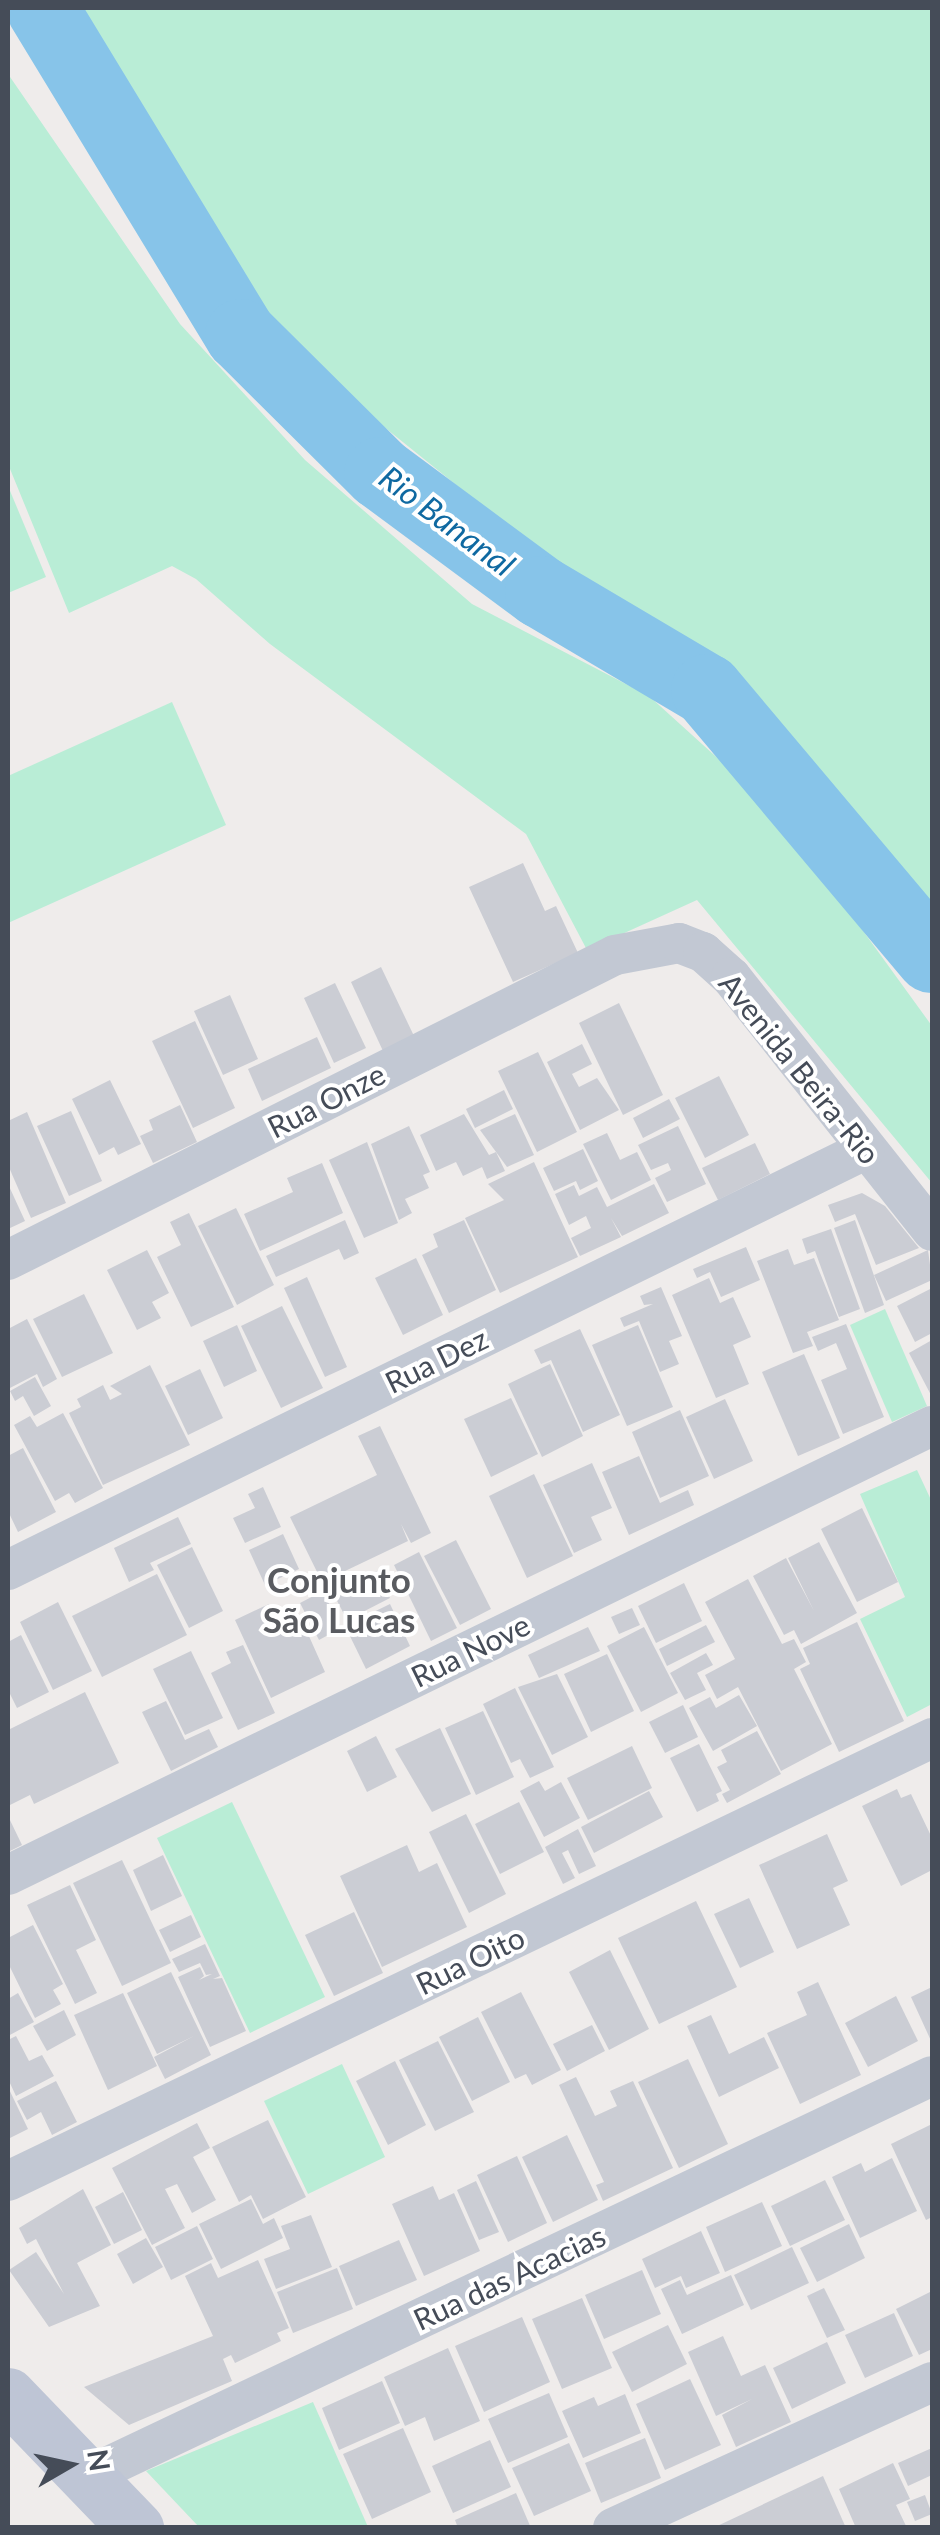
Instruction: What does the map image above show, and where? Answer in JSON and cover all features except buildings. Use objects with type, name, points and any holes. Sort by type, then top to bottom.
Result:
[{"type":"main road","points":[[8,2395],[136,2528]]},
{"type":"street","name":"Avenida Beira-Rio","points":[[647,947],[680,943],[703,952],[731,977],[932,1230]]},
{"type":"street","name":"Rua Onze","points":[[8,1260],[615,956],[647,947]]},
{"type":"street","name":"Rua Dez","points":[[8,1570],[865,1150]]},
{"type":"street","name":"Rua Nove","points":[[8,1875],[932,1426]]},
{"type":"street","name":"Rua Oito","points":[[8,2181],[932,1738]]},
{"type":"street","name":"Rua das Acacias","points":[[86,2477],[932,2076]]},
{"type":"street","points":[[613,2528],[932,2382]]},
{"type":"green space","points":[[71,8],[932,8],[932,916],[747,686],[552,562],[286,348],[192,224]]},
{"type":"green space","points":[[8,74],[180,324],[305,460],[472,604],[649,696],[734,773],[816,866],[932,1026],[932,1183],[697,900],[587,950],[526,834],[270,644],[196,579],[172,566],[69,613],[8,464]]},
{"type":"green space","points":[[8,486],[46,577],[8,593]]},
{"type":"green space","points":[[172,702],[226,825],[8,923],[8,776]]},
{"type":"green space","points":[[885,1309],[927,1406],[892,1422],[850,1325]]},
{"type":"green space","points":[[917,1470],[932,1502],[932,1704],[907,1717],[860,1619],[905,1597],[860,1494]]},
{"type":"green space","points":[[232,1802],[325,1997],[250,2033],[157,1838]]},
{"type":"green space","points":[[342,2064],[385,2157],[308,2194],[264,2101]]},
{"type":"green space","points":[[313,2402],[368,2527],[199,2527],[146,2471]]},
{"type":"waterway","name":"Rio Bananal","points":[[42,8],[241,335],[380,473],[541,592],[707,690],[932,957]]},
{"type":"district","name":"Conjunto São Lucas","points":[[339,1599]]}]
